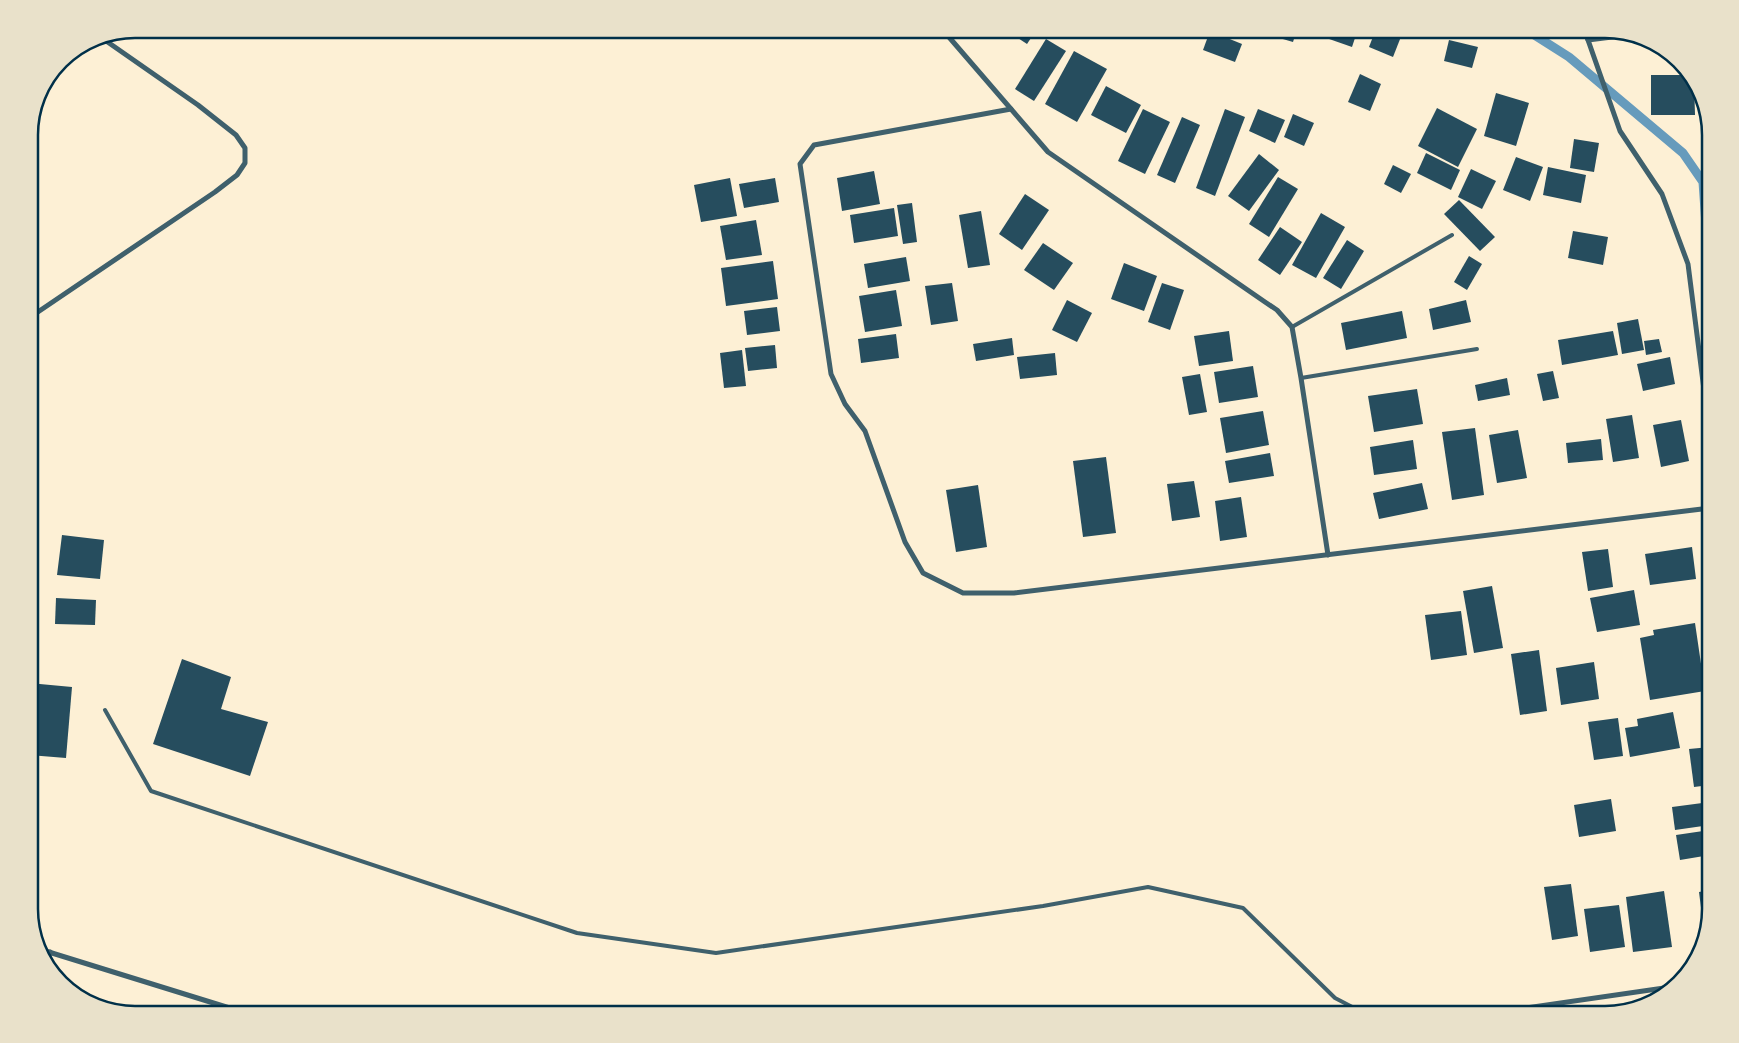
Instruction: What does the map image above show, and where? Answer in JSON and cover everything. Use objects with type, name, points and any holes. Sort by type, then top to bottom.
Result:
[{"type":"street","points":[[950,38],[1048,152],[1265,302],[1276,310],[1292,327],[1302,378],[1328,555]]},
{"type":"street","points":[[1604,38],[1588,40],[1620,132],[1662,194],[1688,264],[1701,369]]},
{"type":"street","points":[[38,312],[215,192],[237,175],[245,163],[244,148],[236,135],[198,105],[107,42]]},
{"type":"street","points":[[1011,109],[814,145],[800,164],[831,374],[845,404],[865,431],[904,542],[923,573],[963,593],[1014,593],[1701,509]]},
{"type":"street","points":[[47,951],[223,1006]]},
{"type":"street","points":[[1539,1006],[1659,989]]},
{"type":"lane","points":[[1292,327],[1452,235]]},
{"type":"lane","points":[[1302,378],[1478,349]]},
{"type":"lane","points":[[105,710],[151,791],[577,933],[716,954],[1043,906],[1148,887],[1243,908],[1335,998],[1350,1006]]},
{"type":"building","points":[[1018,38],[1031,38],[1027,44]]},
{"type":"building","points":[[1207,38],[1227,38],[1242,44],[1235,62],[1203,50]]},
{"type":"building","points":[[1279,38],[1294,38],[1293,42]]},
{"type":"building","points":[[1326,38],[1355,38],[1352,47]]},
{"type":"building","points":[[1372,38],[1400,38],[1393,57],[1369,47]]},
{"type":"building","points":[[1046,39],[1066,51],[1034,101],[1015,89]]},
{"type":"building","points":[[1449,40],[1478,47],[1472,68],[1444,61]]},
{"type":"building","points":[[1074,51],[1107,69],[1077,122],[1045,104]]},
{"type":"building","points":[[1360,74],[1381,84],[1370,111],[1348,102]]},
{"type":"building","points":[[1651,75],[1681,75],[1692,91],[1695,99],[1695,115],[1651,115]]},
{"type":"building","points":[[1106,86],[1141,105],[1126,133],[1091,115]]},
{"type":"building","points":[[1496,93],[1529,103],[1516,146],[1484,136]]},
{"type":"building","points":[[1437,108],[1477,129],[1458,167],[1418,146]]},
{"type":"building","points":[[1143,109],[1170,122],[1145,174],[1118,161]]},
{"type":"building","points":[[1225,109],[1245,117],[1215,196],[1196,188]]},
{"type":"building","points":[[1258,109],[1285,120],[1275,143],[1249,131]]},
{"type":"building","points":[[1293,114],[1314,123],[1304,146],[1284,137]]},
{"type":"building","points":[[1182,117],[1200,125],[1175,183],[1157,175]]},
{"type":"building","points":[[1574,139],[1599,143],[1594,172],[1570,168]]},
{"type":"building","points":[[1426,153],[1460,170],[1451,190],[1417,173]]},
{"type":"building","points":[[1259,154],[1279,170],[1249,211],[1228,196]]},
{"type":"building","points":[[1516,157],[1543,167],[1530,201],[1503,190]]},
{"type":"building","points":[[1393,165],[1411,174],[1401,193],[1384,184]]},
{"type":"building","points":[[1548,167],[1586,175],[1581,203],[1543,195]]},
{"type":"building","points":[[1471,169],[1496,181],[1482,209],[1458,197]]},
{"type":"building","points":[[874,171],[880,204],[842,211],[837,178]]},
{"type":"building","points":[[1278,177],[1298,189],[1269,237],[1249,224]]},
{"type":"building","points":[[730,178],[737,216],[701,222],[694,185]]},
{"type":"building","points":[[775,178],[779,202],[744,208],[739,184]]},
{"type":"building","points":[[1025,194],[1049,210],[1022,250],[999,234]]},
{"type":"building","points":[[1459,200],[1495,237],[1480,251],[1444,214]]},
{"type":"building","points":[[912,203],[917,242],[903,244],[897,205]]},
{"type":"building","points":[[894,208],[898,236],[854,243],[850,215]]},
{"type":"building","points":[[981,211],[990,265],[968,268],[959,215]]},
{"type":"building","points":[[1321,213],[1345,227],[1316,278],[1292,265]]},
{"type":"building","points":[[756,220],[762,255],[726,260],[720,226]]},
{"type":"building","points":[[1280,227],[1302,242],[1280,275],[1258,260]]},
{"type":"building","points":[[1573,231],[1608,237],[1603,265],[1568,258]]},
{"type":"building","points":[[1347,240],[1364,251],[1341,289],[1323,278]]},
{"type":"building","points":[[1043,243],[1073,263],[1054,290],[1024,270]]},
{"type":"building","points":[[1469,256],[1482,264],[1467,290],[1454,282]]},
{"type":"building","points":[[906,257],[910,281],[868,288],[864,264]]},
{"type":"building","points":[[773,261],[778,299],[726,306],[721,268]]},
{"type":"building","points":[[1124,263],[1157,276],[1144,311],[1111,299]]},
{"type":"building","points":[[952,283],[958,321],[931,325],[925,286]]},
{"type":"building","points":[[1162,283],[1184,290],[1170,330],[1148,322]]},
{"type":"building","points":[[896,290],[902,326],[865,332],[859,296]]},
{"type":"building","points":[[1067,300],[1092,313],[1077,342],[1052,330]]},
{"type":"building","points":[[1466,300],[1471,322],[1433,330],[1429,309]]},
{"type":"building","points":[[777,307],[780,331],[747,335],[744,311]]},
{"type":"building","points":[[1402,311],[1407,338],[1346,350],[1341,323]]},
{"type":"building","points":[[1638,319],[1644,350],[1622,354],[1617,323]]},
{"type":"building","points":[[1229,331],[1233,361],[1199,366],[1194,336]]},
{"type":"building","points":[[1613,331],[1618,355],[1562,365],[1558,340]]},
{"type":"building","points":[[896,334],[899,358],[861,363],[858,339]]},
{"type":"building","points":[[1012,338],[1014,355],[976,361],[973,344]]},
{"type":"building","points":[[1659,339],[1662,352],[1646,355],[1644,341]]},
{"type":"building","points":[[775,345],[777,368],[748,371],[745,348]]},
{"type":"building","points":[[742,350],[746,386],[724,388],[720,353]]},
{"type":"building","points":[[1055,353],[1057,375],[1020,379],[1017,357]]},
{"type":"building","points":[[1670,357],[1675,384],[1643,391],[1637,364]]},
{"type":"building","points":[[1253,366],[1258,397],[1219,403],[1214,372]]},
{"type":"building","points":[[1553,371],[1559,398],[1543,401],[1537,374]]},
{"type":"building","points":[[1200,374],[1207,412],[1189,415],[1182,377]]},
{"type":"building","points":[[1507,378],[1510,395],[1478,401],[1475,385]]},
{"type":"building","points":[[1417,389],[1423,424],[1374,432],[1368,396]]},
{"type":"building","points":[[1263,411],[1269,445],[1226,453],[1220,418]]},
{"type":"building","points":[[1632,415],[1639,458],[1613,462],[1606,419]]},
{"type":"building","points":[[1681,420],[1689,461],[1661,467],[1653,425]]},
{"type":"building","points":[[1475,428],[1484,495],[1452,500],[1442,432]]},
{"type":"building","points":[[1518,430],[1527,478],[1497,483],[1489,435]]},
{"type":"building","points":[[1601,439],[1603,460],[1568,463],[1566,443]]},
{"type":"building","points":[[1413,440],[1417,469],[1374,475],[1370,447]]},
{"type":"building","points":[[1270,453],[1274,476],[1229,483],[1225,461]]},
{"type":"building","points":[[1106,457],[1116,533],[1083,537],[1073,461]]},
{"type":"building","points":[[1194,481],[1200,517],[1172,521],[1167,484]]},
{"type":"building","points":[[1422,483],[1428,509],[1379,519],[1373,493]]},
{"type":"building","points":[[978,485],[987,547],[956,552],[946,490]]},
{"type":"building","points":[[1241,497],[1247,537],[1220,541],[1215,501]]},
{"type":"building","points":[[62,535],[104,540],[100,579],[57,575]]},
{"type":"building","points":[[1692,547],[1696,579],[1650,585],[1645,554]]},
{"type":"building","points":[[1608,549],[1613,587],[1588,591],[1582,552]]},
{"type":"building","points":[[1492,586],[1503,648],[1474,653],[1463,591]]},
{"type":"building","points":[[1634,590],[1640,625],[1597,632],[1590,598]]},
{"type":"building","points":[[56,598],[96,600],[95,625],[55,624]]},
{"type":"building","points":[[1461,611],[1467,655],[1431,660],[1425,615]]},
{"type":"building","points":[[1695,623],[1702,669],[1702,692],[1650,700],[1640,638],[1654,635],[1653,630]]},
{"type":"building","points":[[1539,650],[1547,711],[1520,715],[1511,654]]},
{"type":"building","points":[[182,659],[231,677],[221,709],[268,722],[250,776],[153,744]]},
{"type":"building","points":[[1594,662],[1599,699],[1561,705],[1556,668]]},
{"type":"building","points":[[38,684],[72,687],[66,758],[38,756]]},
{"type":"building","points":[[1673,712],[1680,748],[1630,757],[1625,728],[1638,726],[1637,719]]},
{"type":"building","points":[[1618,718],[1623,756],[1594,760],[1588,722]]},
{"type":"building","points":[[1702,748],[1702,786],[1694,787],[1689,749]]},
{"type":"building","points":[[1611,799],[1616,831],[1579,837],[1574,805]]},
{"type":"building","points":[[1702,803],[1702,826],[1675,830],[1672,807]]},
{"type":"building","points":[[1702,831],[1702,856],[1680,860],[1676,835]]},
{"type":"building","points":[[1571,884],[1578,936],[1552,940],[1544,887]]},
{"type":"building","points":[[1664,891],[1672,947],[1633,952],[1626,897]]},
{"type":"building","points":[[1702,891],[1702,913],[1699,892]]},
{"type":"building","points":[[1619,905],[1625,947],[1590,952],[1584,909]]},
{"type":"waterway","points":[[1539,38],[1569,57],[1683,153],[1701,179]]}]
